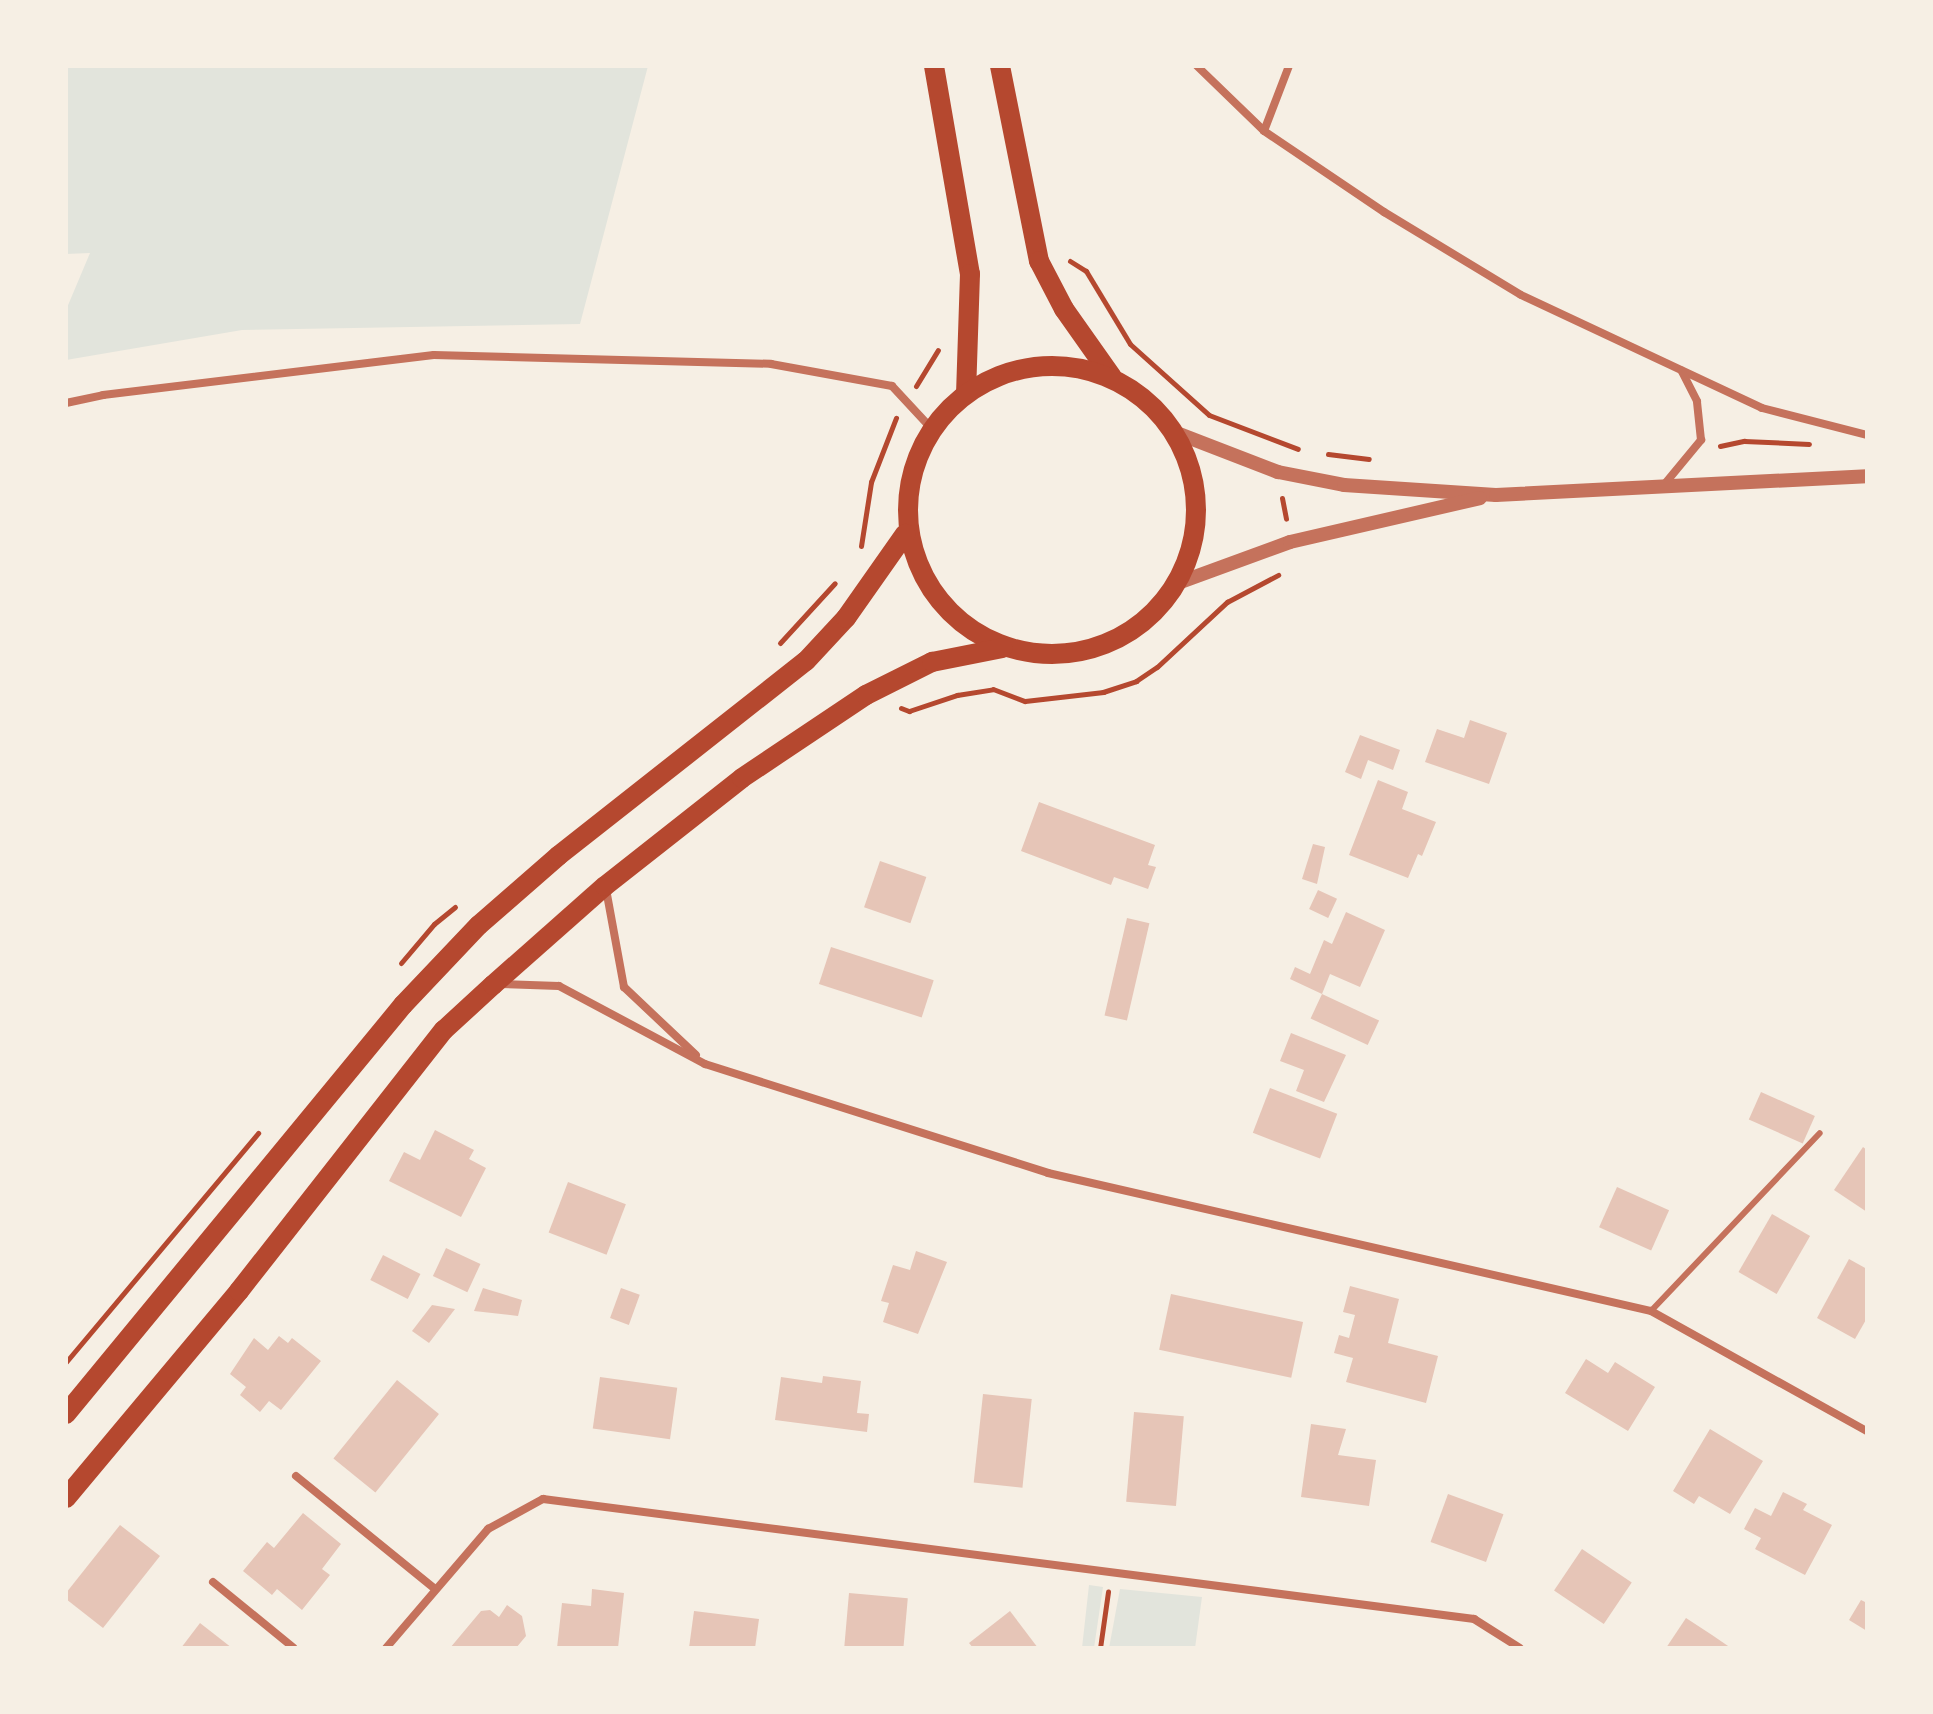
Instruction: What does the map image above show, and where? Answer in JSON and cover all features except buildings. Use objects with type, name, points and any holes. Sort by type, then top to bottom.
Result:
[{"type":"main road","points":[[934,66],[970,274],[966,392]]},
{"type":"main road","points":[[66,1498],[239,1291],[444,1030],[605,886],[742,778],[866,695],[932,662],[1003,648],[1068,656],[1107,642],[1149,621],[1178,583],[1198,512],[1194,477],[1155,407],[1112,377],[1064,309],[1039,261],[1000,66]]},
{"type":"main road","points":[[1003,648],[969,627],[942,600],[920,570],[905,534],[907,483],[932,429],[966,392],[1036,368],[1077,368],[1112,377]]},
{"type":"main road","points":[[66,1414],[403,1005],[479,925],[558,856],[806,661],[846,618],[905,534]]},
{"type":"street","points":[[1197,66],[1264,131],[1384,212],[1521,295],[1762,408],[1867,435]]},
{"type":"street","points":[[1264,131],[1289,66]]},
{"type":"street","points":[[66,403],[103,395],[434,355],[771,364],[892,386],[932,429]]},
{"type":"street","points":[[1663,486],[1701,440],[1697,401],[1681,370]]},
{"type":"street","points":[[1169,430],[1278,472],[1344,485],[1496,495],[1867,476]]},
{"type":"street","points":[[1178,583],[1290,542],[1496,495]]},
{"type":"street","points":[[605,886],[624,987],[705,1064]]},
{"type":"street","points":[[493,985],[559,986],[705,1064],[1048,1173],[1651,1311],[1867,1431]]},
{"type":"street","points":[[296,1476],[435,1589]]},
{"type":"street","points":[[386,1648],[488,1529],[543,1499],[1474,1619],[1520,1648]]},
{"type":"street","points":[[213,1582],[294,1648]]},
{"type":"lane","points":[[1651,1311],[1820,1133]]},
{"type":"path","points":[[1039,261],[1070,261],[1086,271],[1130,344],[1209,415],[1304,451]]},
{"type":"path","points":[[860,554],[871,482],[906,401],[937,356],[938,342]]},
{"type":"path","points":[[1692,451],[1744,441],[1820,445]]},
{"type":"path","points":[[866,695],[909,711],[957,695],[993,689],[1025,701],[1103,692],[1136,681],[1167,658],[1227,602],[1286,570],[1292,559],[1278,472],[1283,443]]},
{"type":"path","points":[[1319,453],[1378,461]]},
{"type":"path","points":[[770,651],[783,641],[841,576]]},
{"type":"path","points":[[783,641],[806,661]]},
{"type":"path","points":[[393,973],[434,924],[458,905]]},
{"type":"path","points":[[66,1362],[261,1130]]},
{"type":"path","points":[[1100,1648],[1112,1572]]},
{"type":"shaded area","points":[[66,66],[648,66],[580,324],[242,330],[66,360],[66,310],[90,253],[66,254]]},
{"type":"shaded area","points":[[1089,1585],[1103,1587],[1094,1648],[1082,1648]]},
{"type":"shaded area","points":[[1120,1589],[1202,1597],[1195,1648],[1109,1648]]}]
